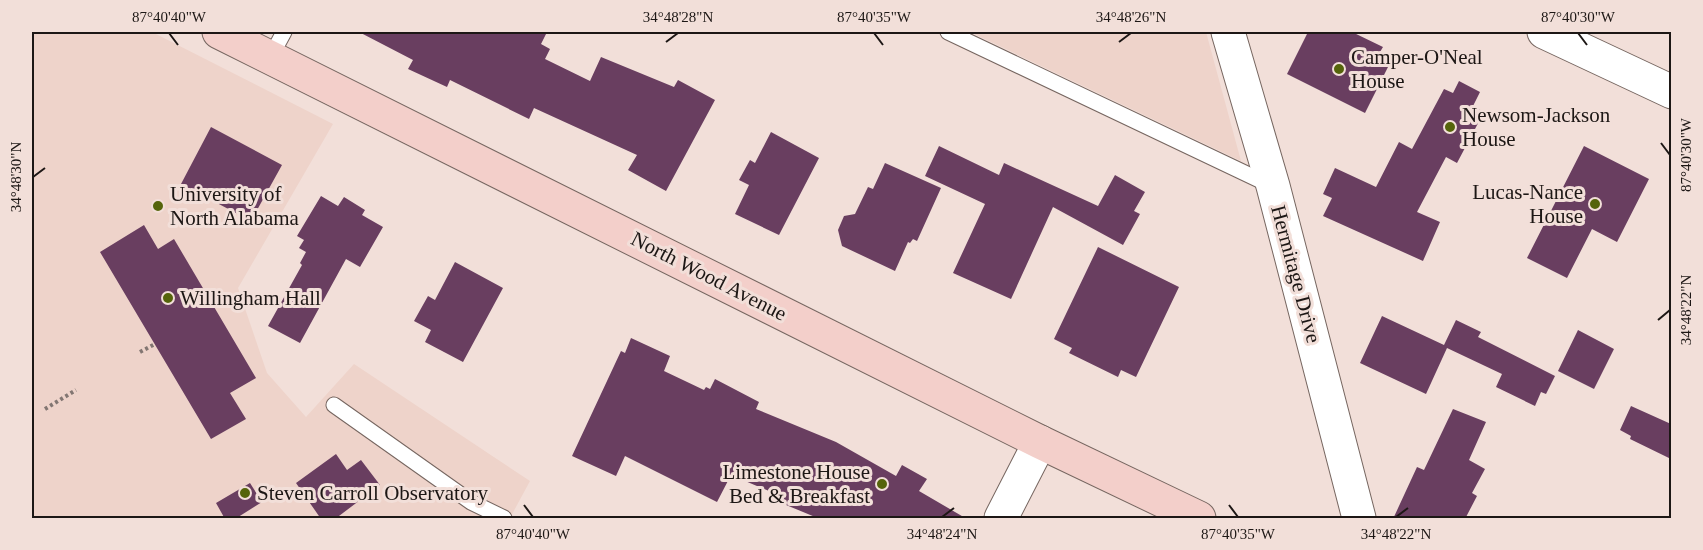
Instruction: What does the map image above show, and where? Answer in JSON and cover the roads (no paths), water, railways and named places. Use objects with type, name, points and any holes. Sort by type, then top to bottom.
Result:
[{"type":"main road","name":"North Wood Avenue","points":[[219,32],[278,44],[1040,442],[1199,519]]},
{"type":"street","name":"Hermitage Drive","points":[[1228,32],[1273,186],[1359,519]]},
{"type":"street","points":[[1544,32],[1671,92]]},
{"type":"street","points":[[1001,519],[1040,442]]},
{"type":"lane","points":[[948,32],[1273,186]]},
{"type":"lane","points":[[333,405],[471,502],[504,519]]},
{"type":"place","name":"Camper-O'Neal House","points":[[1339,69]]},
{"type":"place","name":"Newsom-Jackson House","points":[[1450,127]]},
{"type":"place","name":"Lucas-Nance House","points":[[1595,204]]},
{"type":"place","name":"University of North Alabama","points":[[158,206]]},
{"type":"place","name":"Willingham Hall","points":[[168,298]]},
{"type":"place","name":"Limestone House Bed & Breakfast","points":[[882,484]]},
{"type":"place","name":"Steven Carroll Observatory","points":[[245,493]]}]
